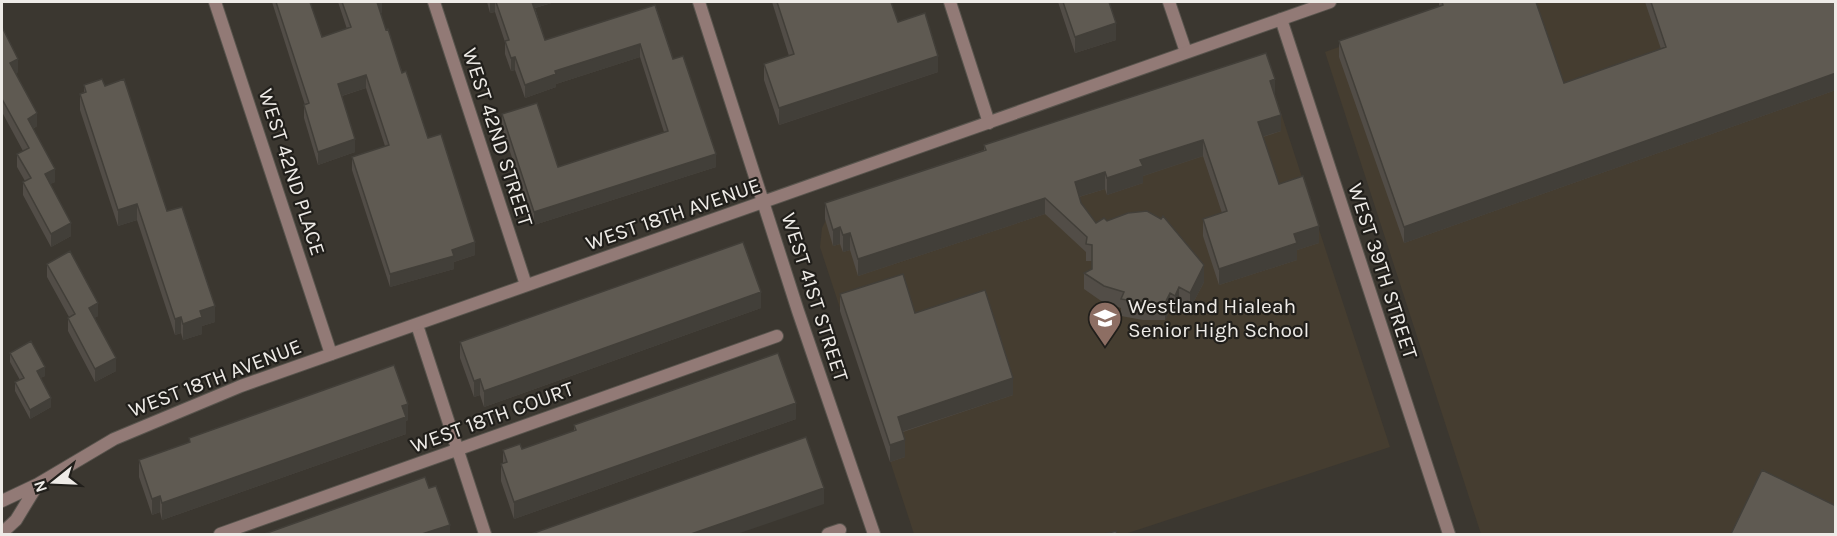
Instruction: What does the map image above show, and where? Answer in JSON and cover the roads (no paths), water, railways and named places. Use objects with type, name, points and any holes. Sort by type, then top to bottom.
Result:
[{"type":"street","name":"WEST 42ND PLACE","points":[[215,2],[331,354]]},
{"type":"street","name":"WEST 42ND STREET","points":[[434,2],[526,285]]},
{"type":"street","name":"WEST 41ST STREET","points":[[699,2],[874,534]]},
{"type":"street","points":[[950,2],[989,123]]},
{"type":"street","points":[[1169,2],[1186,52]]},
{"type":"street","name":"WEST 18TH AVENUE","points":[[2,501],[38,484],[114,439],[241,386],[1330,2]]},
{"type":"street","name":"WEST 39TH STREET","points":[[1281,19],[1449,534]]},
{"type":"street","points":[[417,325],[485,534]]},
{"type":"street","name":"WEST 18TH COURT","points":[[220,534],[777,336]]},
{"type":"street","name":"WEST 18TH AVENUE","points":[[2,533],[16,520],[38,484]]},
{"type":"place","name":"Westland Hialeah Senior High School","points":[[1105,347]]}]
